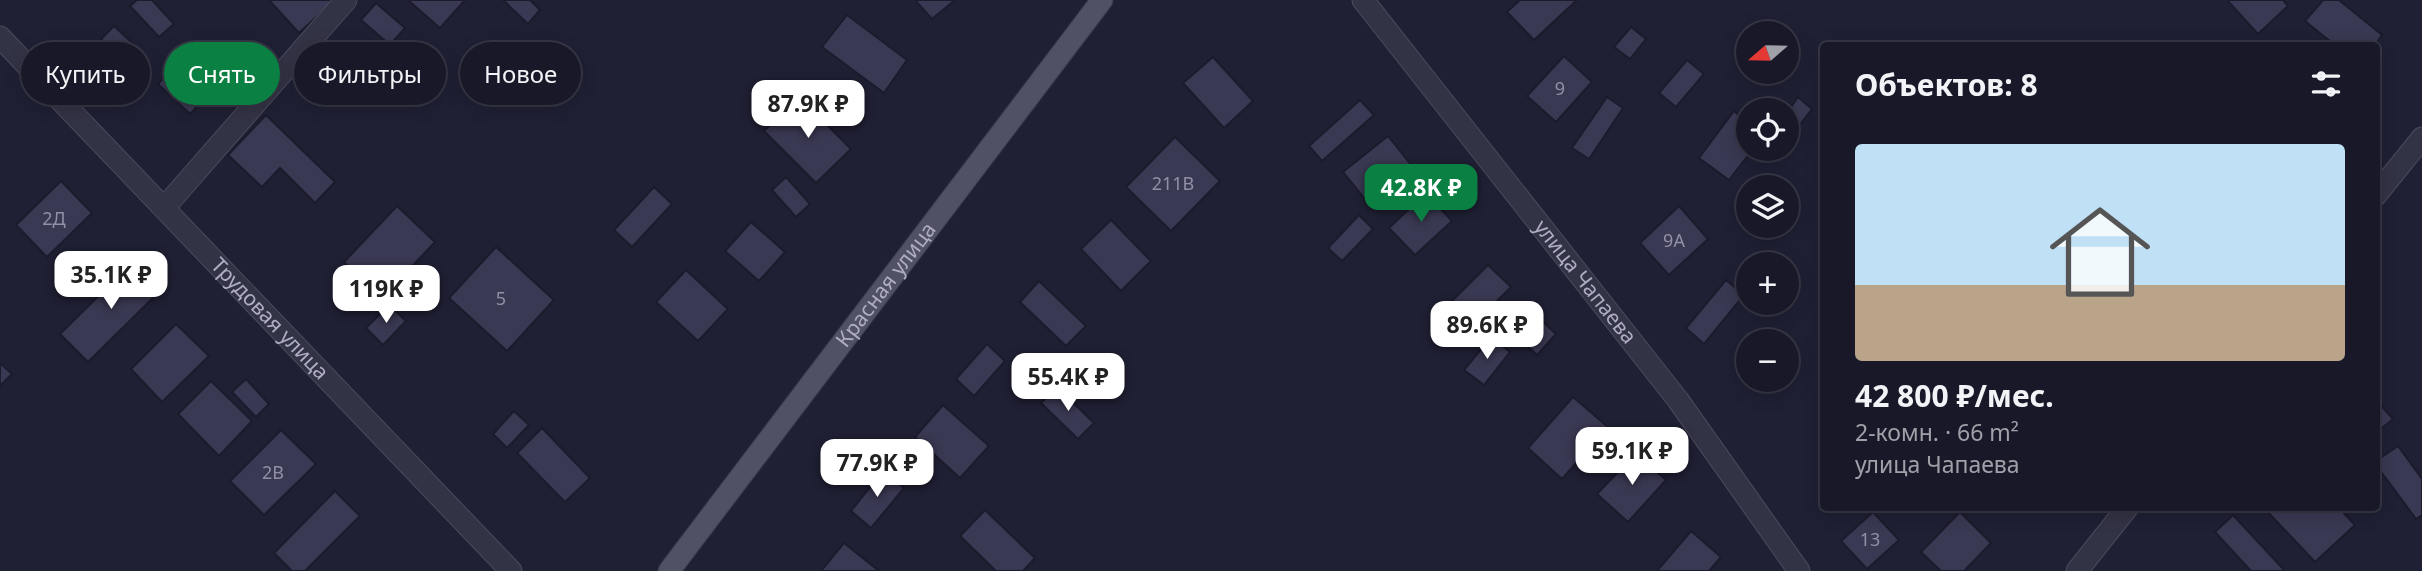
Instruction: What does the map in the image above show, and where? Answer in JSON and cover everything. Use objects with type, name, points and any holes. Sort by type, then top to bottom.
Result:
[{"type":"main road","name":"Красная улица","points":[[669,571],[1102,0]]},
{"type":"street","points":[[164,208],[346,0]]},
{"type":"street","name":"улица Чапаева","points":[[1363,0],[1678,400],[1799,571]]},
{"type":"street","name":"Трудовая улица","points":[[0,37],[511,571]]},
{"type":"street","points":[[2380,190],[2422,138]]},
{"type":"street","points":[[2077,571],[2125,511]]},
{"type":"building","points":[[137,0],[152,0],[174,24],[159,37],[130,6]]},
{"type":"building","points":[[269,0],[335,0],[299,33]]},
{"type":"building","points":[[408,0],[465,0],[440,28]]},
{"type":"building","points":[[503,0],[530,0],[540,10],[528,24]]},
{"type":"building","points":[[915,0],[955,0],[932,19]]},
{"type":"building","points":[[1520,0],[1577,0],[1534,40],[1507,12]]},
{"type":"building","points":[[2227,0],[2283,0],[2288,6],[2258,34]]},
{"type":"building","points":[[2323,0],[2339,0],[2382,35],[2377,42],[2331,42],[2305,21]]},
{"type":"building","points":[[376,3],[405,28],[393,42],[387,42],[361,20]]},
{"type":"building","points":[[847,15],[907,60],[884,93],[822,47]]},
{"type":"building","points":[[114,26],[131,42],[104,42],[101,39]]},
{"type":"building","points":[[1631,27],[1646,39],[1630,59],[1614,47]]},
{"type":"building","points":[[1564,56],[1592,82],[1556,122],[1527,96]]},
{"type":"building","points":[[1213,57],[1253,101],[1224,128],[1183,83]]},
{"type":"building","points":[[1687,60],[1704,74],[1676,107],[1659,93]]},
{"type":"building","points":[[164,78],[164,90],[158,84]]},
{"type":"building","points":[[799,97],[851,149],[816,183],[764,131]]},
{"type":"building","points":[[1607,97],[1623,108],[1589,159],[1572,148]]},
{"type":"building","points":[[1798,97],[1812,109],[1799,126],[1799,98]]},
{"type":"building","points":[[1360,100],[1374,115],[1322,161],[1309,146]]},
{"type":"building","points":[[180,105],[199,105],[190,114]]},
{"type":"building","points":[[1734,111],[1736,161],[1744,161],[1729,180],[1699,158]]},
{"type":"building","points":[[266,115],[335,182],[315,203],[280,168],[262,187],[228,155]]},
{"type":"building","points":[[1388,136],[1412,166],[1368,203],[1343,172]]},
{"type":"building","points":[[1175,137],[1220,181],[1171,231],[1126,187]]},
{"type":"building","points":[[786,177],[810,204],[796,217],[772,190]]},
{"type":"building","points":[[61,181],[92,213],[47,257],[16,225]]},
{"type":"building","points":[[654,187],[672,204],[632,247],[614,230]]},
{"type":"building","points":[[1426,193],[1452,221],[1415,255],[1389,228]]},
{"type":"building","points":[[397,206],[435,242],[382,298],[344,262]]},
{"type":"building","points":[[1679,206],[1708,239],[1669,275],[1640,243]]},
{"type":"building","points":[[1359,215],[1373,229],[1342,261],[1328,248]]},
{"type":"building","points":[[1111,220],[1151,261],[1121,291],[1081,249]]},
{"type":"building","points":[[751,222],[785,252],[759,281],[725,251]]},
{"type":"building","points":[[496,247],[554,300],[507,351],[449,298]]},
{"type":"building","points":[[135,260],[163,288],[88,362],[60,334]]},
{"type":"building","points":[[1488,265],[1511,287],[1467,331],[1445,308]]},
{"type":"building","points":[[686,270],[728,309],[698,341],[656,302]]},
{"type":"building","points":[[1726,280],[1736,288],[1736,305],[1704,344],[1686,328]]},
{"type":"building","points":[[1039,281],[1086,326],[1066,346],[1020,302]]},
{"type":"building","points":[[389,305],[406,321],[383,345],[366,328]]},
{"type":"building","points":[[1540,319],[1556,334],[1537,355],[1521,340]]},
{"type":"building","points":[[176,324],[209,356],[162,402],[131,369]]},
{"type":"building","points":[[1491,337],[1510,352],[1484,385],[1464,370]]},
{"type":"building","points":[[987,344],[1005,361],[974,396],[956,379]]},
{"type":"building","points":[[0,363],[12,374],[0,386]]},
{"type":"building","points":[[246,379],[269,404],[256,417],[232,392]]},
{"type":"building","points":[[211,381],[252,421],[219,456],[178,414]]},
{"type":"building","points":[[1057,387],[1094,423],[1078,439],[1041,403]]},
{"type":"building","points":[[1573,397],[1608,427],[1562,479],[1528,448]]},
{"type":"building","points":[[2380,404],[2393,419],[2380,430]]},
{"type":"building","points":[[943,405],[989,446],[960,478],[915,437]]},
{"type":"building","points":[[514,411],[529,425],[507,448],[493,434]]},
{"type":"building","points":[[542,428],[590,478],[565,502],[517,453]]},
{"type":"building","points":[[281,430],[316,464],[264,515],[230,481]]},
{"type":"building","points":[[2398,446],[2422,479],[2422,515],[2416,519],[2380,470],[2380,458]]},
{"type":"building","points":[[1636,453],[1666,480],[1628,522],[1597,494]]},
{"type":"building","points":[[883,471],[904,488],[871,528],[851,511]]},
{"type":"building","points":[[335,491],[360,516],[305,571],[292,571],[274,553]]},
{"type":"building","points":[[985,510],[1035,558],[1023,571],[996,571],[960,536]]},
{"type":"building","points":[[2267,511],[2342,511],[2355,525],[2315,562]]},
{"type":"building","points":[[1873,512],[1899,540],[1867,569],[1841,541]]},
{"type":"building","points":[[1960,512],[1991,543],[1964,571],[1941,571],[1921,552]]},
{"type":"building","points":[[2233,515],[2285,571],[2251,571],[2215,532]]},
{"type":"building","points":[[1691,531],[1721,557],[1709,571],[1657,571]]},
{"type":"building","points":[[844,543],[879,571],[821,571]]}]
